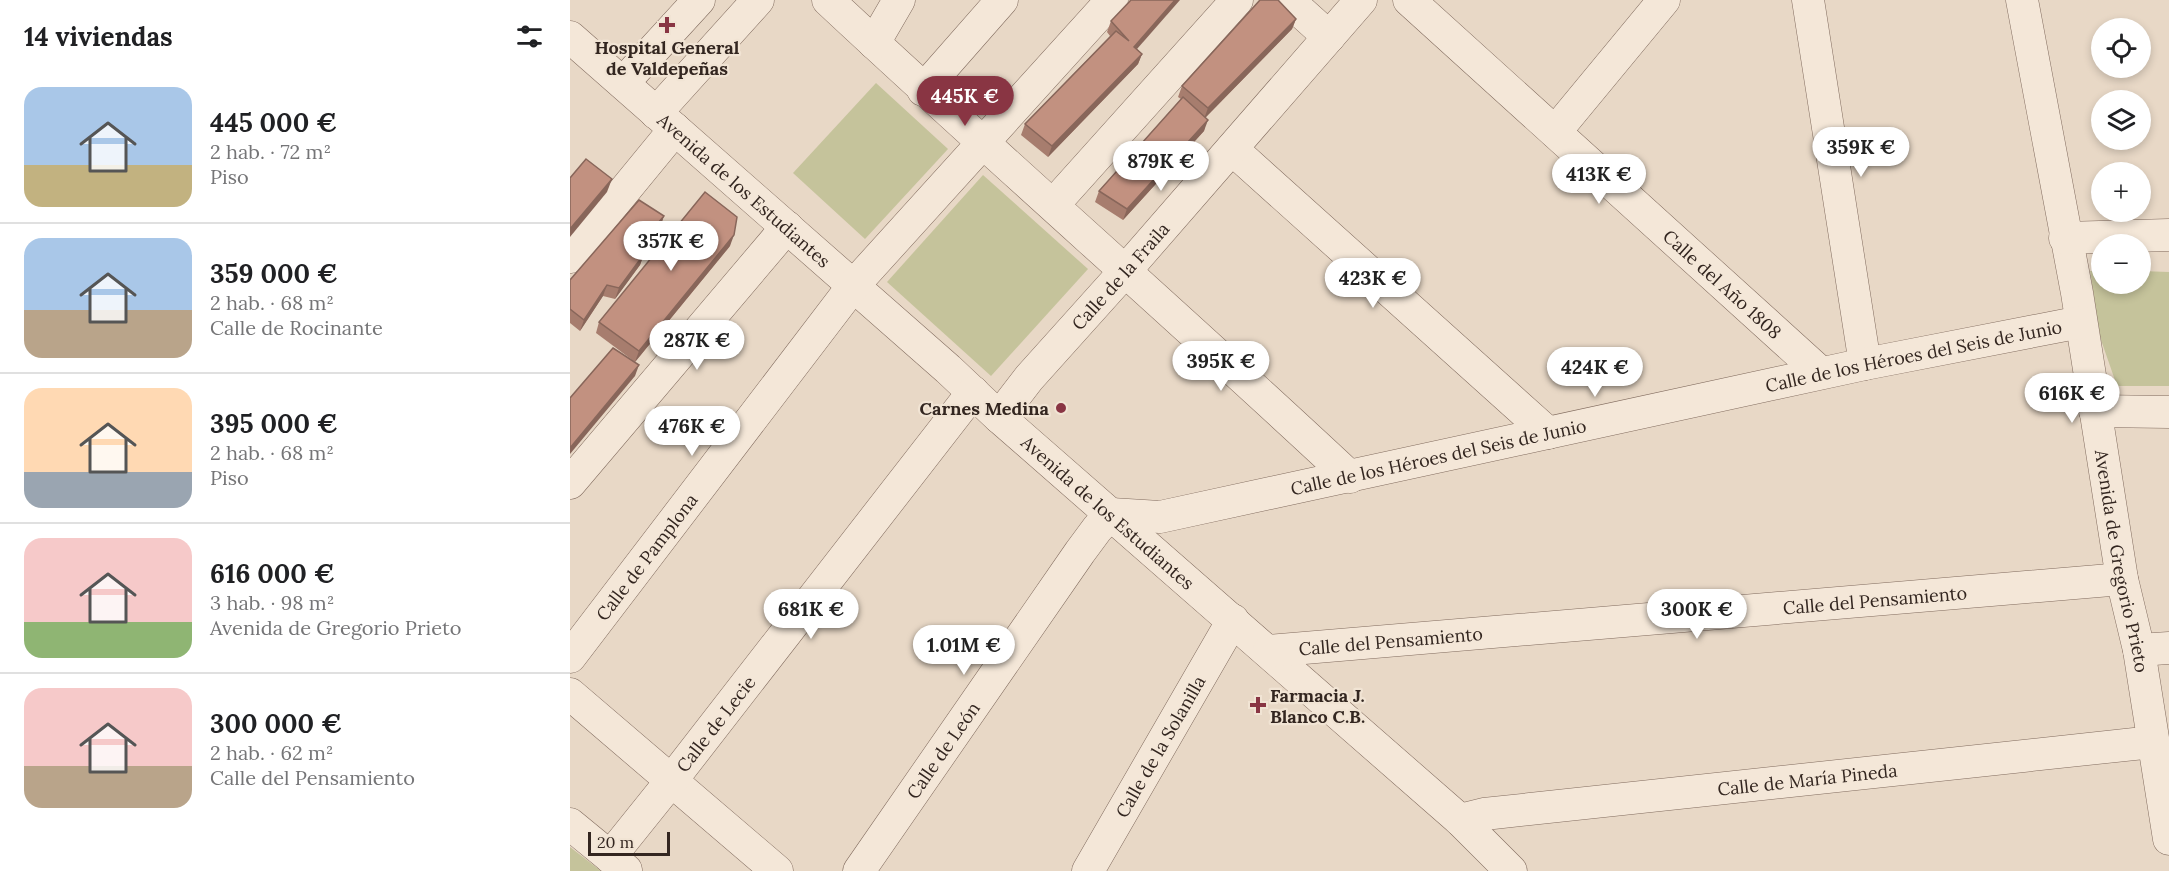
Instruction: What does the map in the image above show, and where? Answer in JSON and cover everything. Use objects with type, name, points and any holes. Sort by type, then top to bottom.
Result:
[{"type":"street","points":[[622,83],[699,0]]},
{"type":"street","points":[[570,257],[666,121],[758,0]]},
{"type":"street","points":[[828,0],[982,144],[1126,270],[1350,477]]},
{"type":"street","points":[[874,43],[899,0]]},
{"type":"street","points":[[924,90],[1002,0]]},
{"type":"street","name":"Calle de Pamplona","points":[[570,657],[853,286],[1112,0]]},
{"type":"street","points":[[1053,205],[1237,0]]},
{"type":"street","points":[[1288,0],[1329,37]]},
{"type":"street","name":"Calle de la Fraila","points":[[999,417],[1029,378],[1361,0]]},
{"type":"street","name":"Calle del Año 1808","points":[[1409,0],[1821,373]]},
{"type":"street","points":[[1555,132],[1664,0]]},
{"type":"street","points":[[1808,0],[1865,364]]},
{"type":"street","name":"Avenida de Gregorio Prieto","points":[[2022,0],[2081,322],[2122,579],[2154,649],[2153,742],[2169,839]]},
{"type":"street","name":"Avenida de los Estudiantes","points":[[570,37],[999,417],[1460,820],[1511,871]]},
{"type":"street","points":[[1232,149],[1548,433]]},
{"type":"street","points":[[570,483],[787,227]]},
{"type":"street","points":[[2065,238],[2169,235]]},
{"type":"street","name":"Calle de los Héroes del Seis de Junio","points":[[1111,514],[1160,517],[1821,373],[2081,322]]},
{"type":"street","name":"Calle de Lecie","points":[[618,864],[671,781],[973,392]]},
{"type":"street","points":[[2095,411],[2169,412]]},
{"type":"street","name":"Calle de León","points":[[859,871],[1080,552],[1111,514]]},
{"type":"street","name":"Calle del Pensamiento","points":[[1269,651],[2122,579]]},
{"type":"street","name":"Calle de la Solanilla","points":[[1088,871],[1233,620]]},
{"type":"street","points":[[570,694],[777,871]]},
{"type":"street","name":"Calle de María Pineda","points":[[1460,820],[1484,814],[2153,742]]},
{"type":"street","points":[[570,824],[618,864]]},
{"type":"shaded area","points":[[876,83],[948,149],[865,239],[793,173]]},
{"type":"shaded area","points":[[983,175],[1088,269],[991,376],[887,282]]},
{"type":"shaded area","points":[[2151,271],[2169,272],[2169,386],[2117,386],[2100,337],[2093,294],[2151,294]]},
{"type":"shaded area","points":[[570,847],[601,871],[570,871]]},
{"type":"building","points":[[1131,0],[1175,0],[1134,47],[1142,54],[1052,146],[1025,124],[1116,31],[1129,41],[1111,21]]},
{"type":"building","points":[[1260,0],[1278,0],[1296,19],[1208,108],[1182,86]]},
{"type":"building","points":[[1183,97],[1208,120],[1127,209],[1099,191]]},
{"type":"building","points":[[586,159],[612,179],[570,229],[570,178]]},
{"type":"building","points":[[705,192],[737,217],[734,235],[639,351],[599,322]]},
{"type":"building","points":[[639,200],[664,216],[640,244],[644,254],[619,288],[607,285],[584,320],[570,309],[570,280]]},
{"type":"building","points":[[613,348],[639,365],[570,448],[570,398]]},
{"type":"place","name":"Hospital General de Valdepeñas","points":[[667,25]]},
{"type":"place","name":"Carnes Medina","points":[[1061,408]]},
{"type":"place","name":"Farmacia J. Blanco C.B.","points":[[1258,705]]}]
